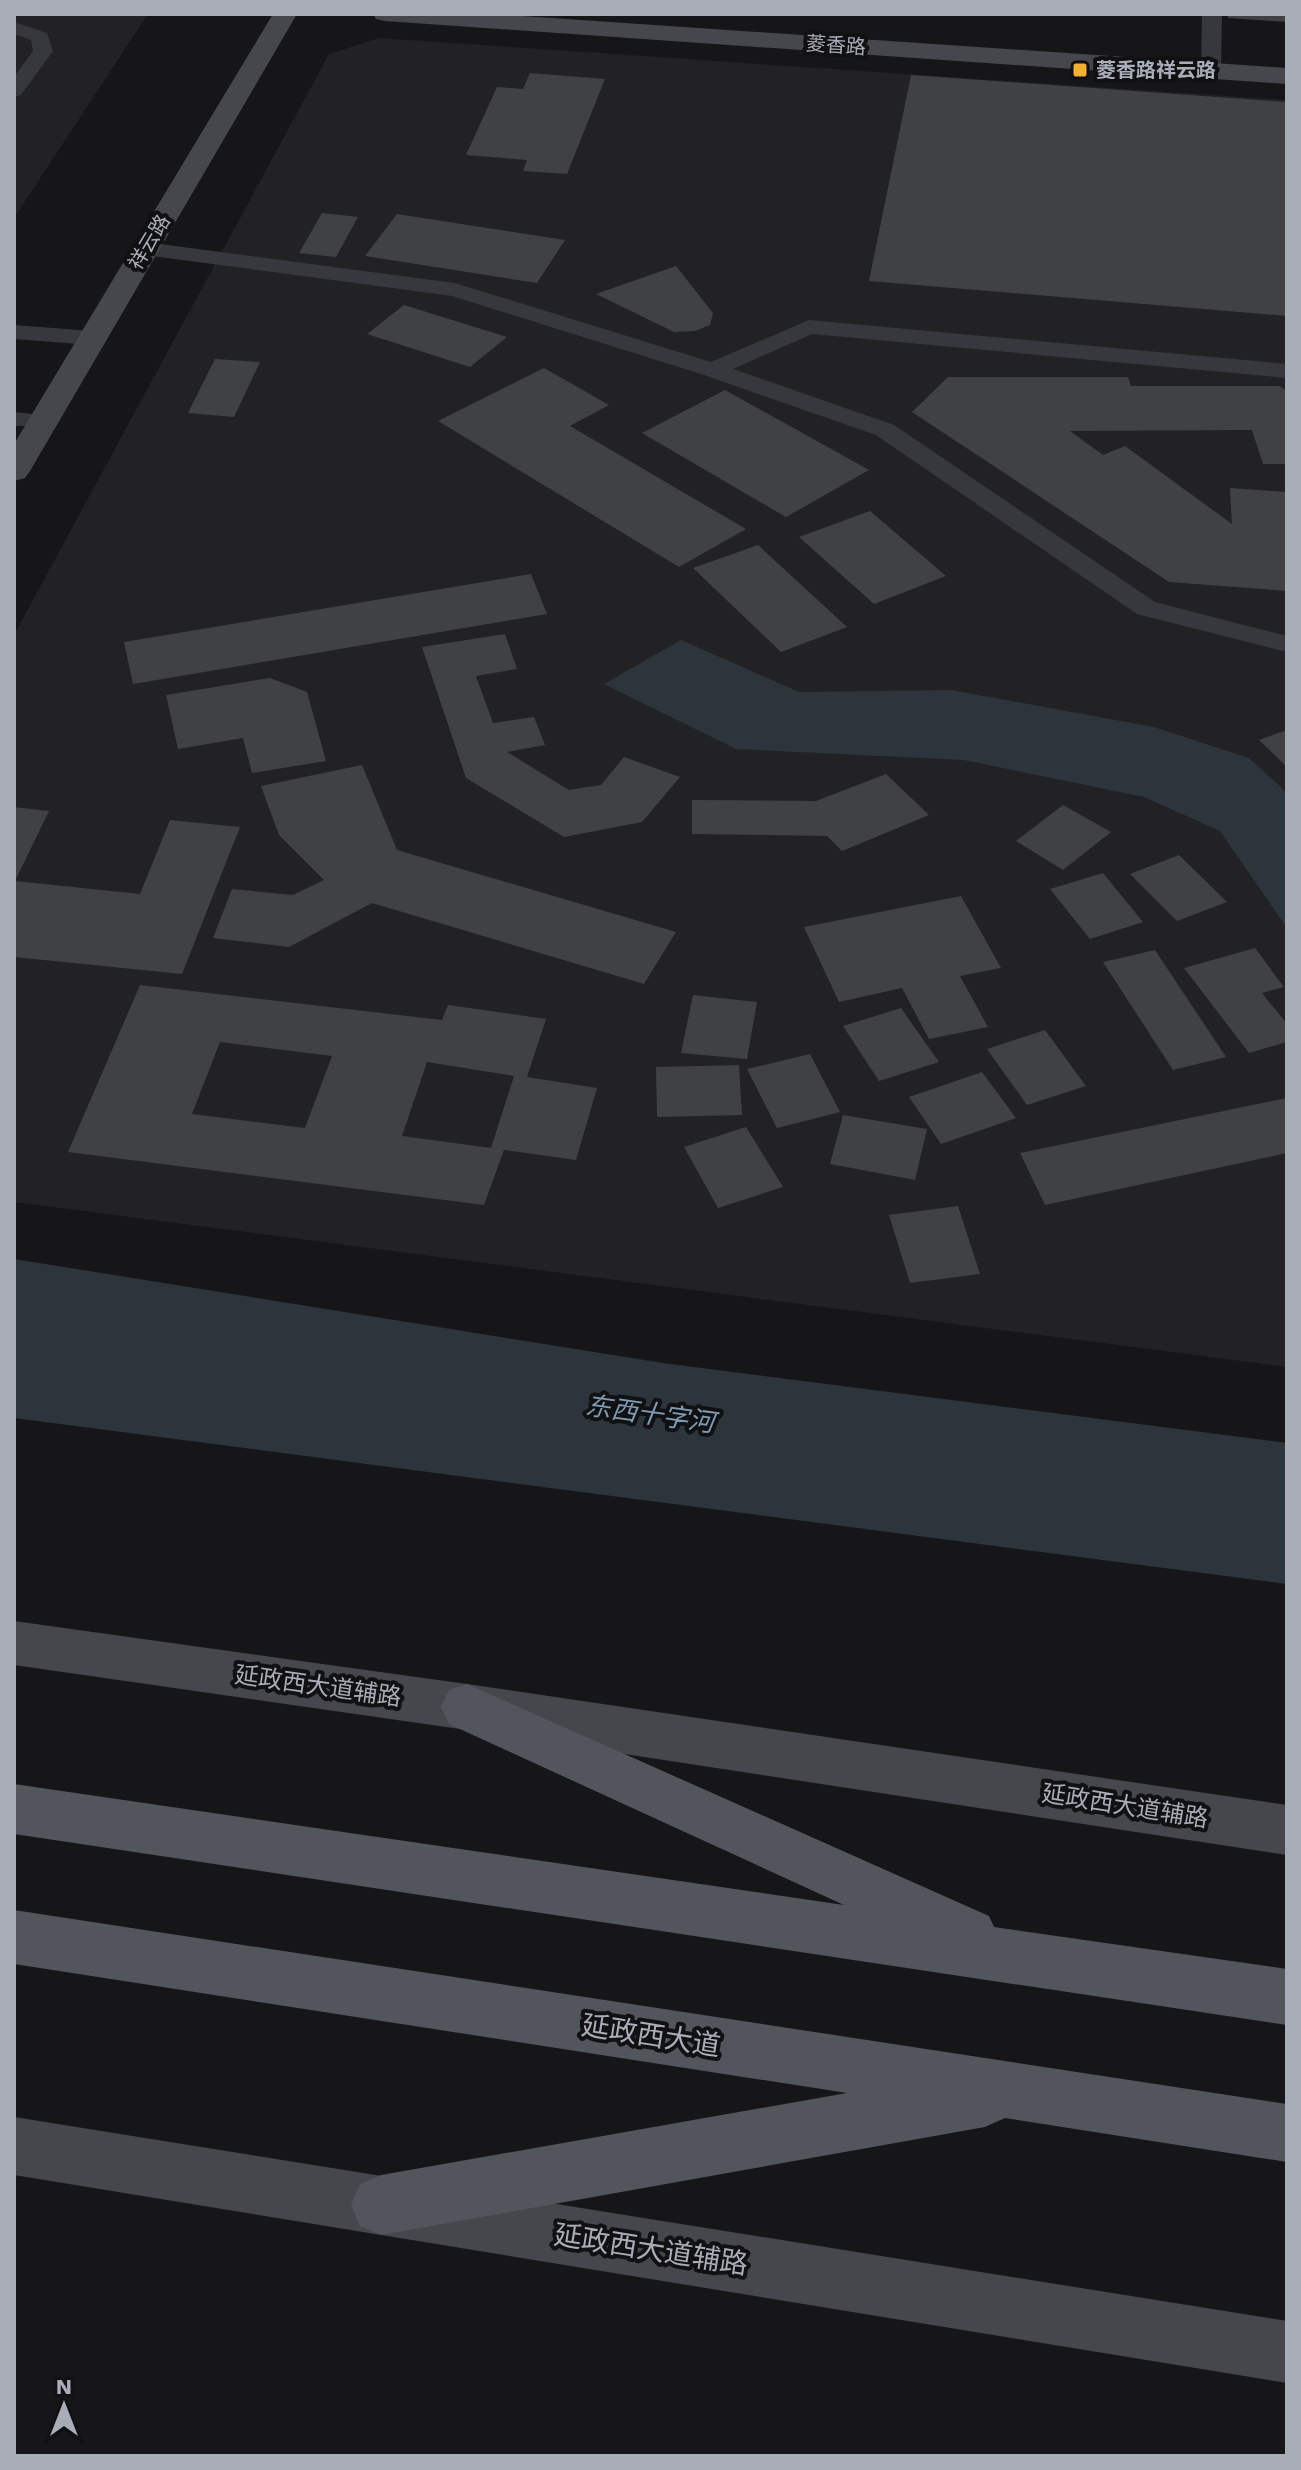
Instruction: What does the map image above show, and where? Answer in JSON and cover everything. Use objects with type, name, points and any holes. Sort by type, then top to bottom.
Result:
[{"type":"main road","points":[[467,1707],[1020,1957]]},
{"type":"main road","points":[[14,1809],[1287,1997]]},
{"type":"main road","name":"延政西大道","points":[[14,1937],[1287,2133]]},
{"type":"main road","points":[[381,2205],[1020,2092]]},
{"type":"street","name":"祥云路","points":[[14,471],[285,14]]},
{"type":"street","name":"菱香路","points":[[385,14],[1287,76]]},
{"type":"street","name":"延政西大道辅路","points":[[14,1643],[467,1707],[1287,1830]]},
{"type":"street","name":"延政西大道辅路","points":[[14,2146],[1287,2352]]},
{"type":"lane","points":[[1211,71],[1212,14]]},
{"type":"lane","points":[[14,28],[40,37],[43,51],[14,91]]},
{"type":"lane","points":[[145,249],[455,290],[712,370],[885,430],[1146,608],[1287,644]]},
{"type":"lane","points":[[712,370],[809,327],[1287,371]]},
{"type":"lane","points":[[14,332],[92,338]]},
{"type":"lane","points":[[14,419],[44,421]]},
{"type":"shaded area","points":[[14,14],[148,14],[14,218]]},
{"type":"shaded area","points":[[379,38],[1287,100],[1287,1367],[14,1202],[14,635],[329,54]]},
{"type":"water","points":[[681,640],[799,692],[951,690],[1154,727],[1249,758],[1287,793],[1287,928],[1220,831],[1144,797],[964,760],[736,749],[604,684]]},
{"type":"water","name":"东西十字河","points":[[14,1259],[663,1363],[1287,1443],[1287,1584],[14,1418]]},
{"type":"building","points":[[1228,14],[1287,14],[1287,22],[1228,18]]},
{"type":"building","points":[[530,73],[605,79],[567,174],[523,171],[527,160],[466,155],[497,87],[523,89]]},
{"type":"building","points":[[911,75],[1287,102],[1287,316],[869,281]]},
{"type":"building","points":[[322,213],[358,217],[336,257],[299,253]]},
{"type":"building","points":[[397,214],[565,240],[537,283],[365,256]]},
{"type":"building","points":[[676,266],[713,313],[710,325],[695,331],[674,332],[596,294]]},
{"type":"building","points":[[404,305],[507,337],[470,367],[367,334]]},
{"type":"building","points":[[215,359],[260,362],[234,417],[188,413]]},
{"type":"building","points":[[544,368],[609,405],[570,426],[746,529],[679,567],[438,421]]},
{"type":"building","points":[[948,377],[1128,377],[1131,386],[1279,386],[1287,391],[1287,464],[1263,464],[1252,430],[1070,431],[1103,455],[1125,446],[1232,524],[1230,488],[1287,492],[1287,591],[1169,582],[912,412]]},
{"type":"building","points":[[725,390],[869,470],[786,517],[642,433]]},
{"type":"building","points":[[870,511],[946,576],[874,604],[799,537]]},
{"type":"building","points":[[758,545],[847,627],[781,652],[693,568]]},
{"type":"building","points":[[531,574],[547,614],[133,684],[124,642]]},
{"type":"building","points":[[505,634],[517,669],[476,676],[493,723],[534,717],[545,745],[507,752],[569,790],[601,785],[624,757],[680,777],[642,822],[564,837],[466,778],[422,647]]},
{"type":"building","points":[[270,678],[307,692],[326,761],[252,773],[243,738],[178,749],[166,695]]},
{"type":"building","points":[[1287,730],[1287,767],[1259,740]]},
{"type":"building","points":[[362,765],[397,850],[676,932],[644,984],[372,903],[289,947],[213,938],[232,889],[293,895],[324,880],[279,835],[261,786]]},
{"type":"building","points":[[886,774],[929,815],[842,851],[827,836],[692,834],[692,800],[816,801]]},
{"type":"building","points":[[1063,805],[1111,832],[1063,870],[1016,841]]},
{"type":"building","points":[[14,807],[49,811],[15,881],[140,894],[170,820],[240,827],[182,974],[14,957]]},
{"type":"building","points":[[1179,855],[1227,902],[1177,921],[1130,874]]},
{"type":"building","points":[[1103,873],[1143,922],[1090,939],[1050,889]]},
{"type":"building","points":[[961,896],[1001,968],[960,976],[988,1027],[929,1039],[902,988],[839,1002],[804,927]]},
{"type":"building","points":[[1255,948],[1284,987],[1262,993],[1287,1024],[1287,1042],[1249,1053],[1184,968]]},
{"type":"building","points":[[1155,950],[1226,1057],[1173,1070],[1103,962]]},
{"type":"building","points":[[140,985],[442,1020],[448,1005],[546,1019],[527,1077],[597,1088],[576,1160],[504,1150],[484,1205],[68,1152]],"holes":[[[220,1042],[332,1056],[305,1128],[192,1114]],[[427,1062],[514,1076],[491,1148],[402,1136]]]},
{"type":"building","points":[[693,995],[757,1002],[747,1059],[681,1053]]},
{"type":"building","points":[[901,1008],[939,1062],[879,1081],[843,1026]]},
{"type":"building","points":[[1045,1030],[1086,1086],[1027,1105],[987,1049]]},
{"type":"building","points":[[810,1054],[840,1112],[777,1128],[747,1069]]},
{"type":"building","points":[[739,1065],[742,1115],[657,1117],[656,1067]]},
{"type":"building","points":[[982,1072],[1016,1118],[941,1144],[909,1097]]},
{"type":"building","points":[[1287,1098],[1287,1153],[1045,1205],[1020,1153]]},
{"type":"building","points":[[843,1115],[927,1129],[915,1180],[830,1164]]},
{"type":"building","points":[[746,1127],[783,1187],[718,1208],[684,1147]]},
{"type":"building","points":[[958,1206],[980,1274],[910,1283],[889,1215]]},
{"type":"place","name":"菱香路祥云路","points":[[1080,70]]}]
